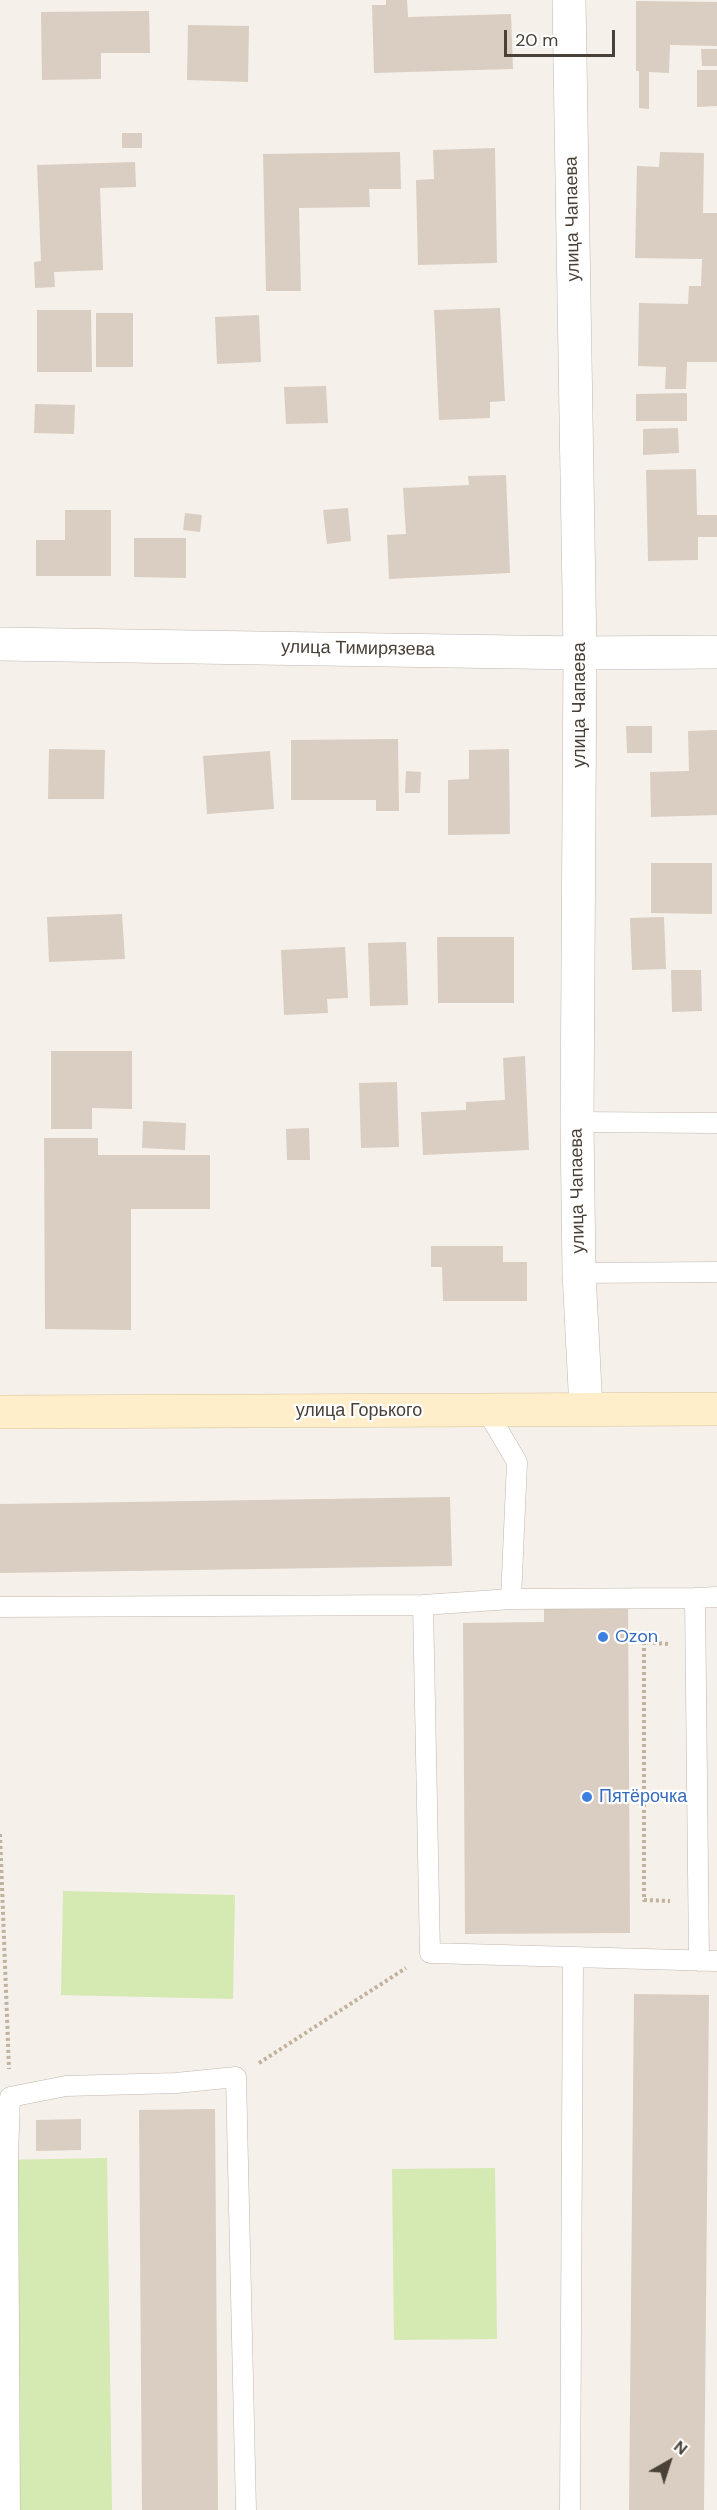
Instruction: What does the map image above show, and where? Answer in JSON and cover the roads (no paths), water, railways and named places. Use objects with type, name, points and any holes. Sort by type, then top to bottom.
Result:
[{"type":"street","name":"улица Чапаева","points":[[569,0],[580,653],[577,1122],[579,1273],[586,1409]]},
{"type":"street","name":"улица Тимирязева","points":[[0,644],[580,653],[717,652]]},
{"type":"street","name":"улица Горького","points":[[0,1412],[717,1409]]},
{"type":"lane","points":[[577,1122],[717,1123]]},
{"type":"lane","points":[[579,1273],[717,1272]]},
{"type":"lane","points":[[487,1411],[517,1462],[511,1599]]},
{"type":"lane","points":[[0,1607],[423,1605],[511,1599],[717,1597]]},
{"type":"lane","points":[[423,1605],[430,1953],[708,1961],[695,1598]]},
{"type":"lane","points":[[570,2510],[573,1958]]},
{"type":"lane","points":[[10,2510],[8,2157],[10,2097],[66,2086],[176,2083],[236,2077],[246,2510]]},
{"type":"place","name":"Ozon","points":[[603,1637]]},
{"type":"place","name":"Пятёрочка","points":[[587,1797]]}]
